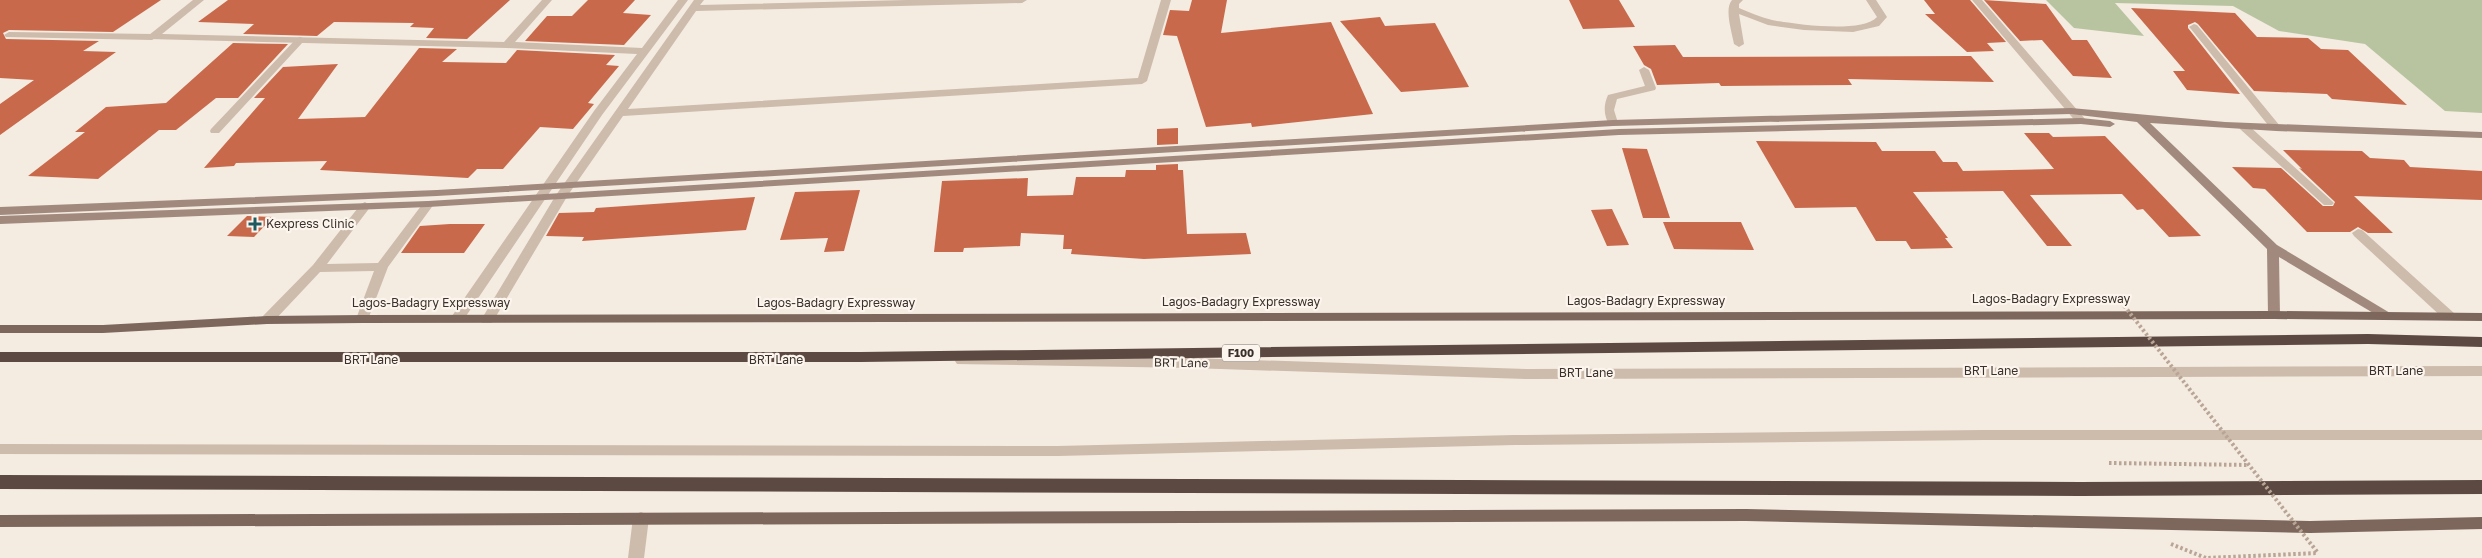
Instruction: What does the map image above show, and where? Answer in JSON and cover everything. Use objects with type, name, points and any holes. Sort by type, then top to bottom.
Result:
[{"type":"highway","name":"F100","points":[[0,358],[861,357],[2368,339],[2482,342]]},
{"type":"highway","points":[[0,482],[2070,489],[2482,488]]},
{"type":"main road","points":[[0,211],[438,193],[1613,123],[2072,111],[2145,124],[2273,248],[2385,316]]},
{"type":"main road","points":[[0,220],[428,204],[1619,132],[2081,121],[2482,143]]},
{"type":"main road","points":[[2248,131],[2276,128],[2482,135]]},
{"type":"main road","points":[[2273,248],[2274,315]]},
{"type":"main road","name":"Lagos-Badagry Expressway","points":[[0,329],[103,329],[267,320],[362,319],[2274,315],[2482,317]]},
{"type":"main road","points":[[0,521],[1746,514],[2310,527],[2482,523]]},
{"type":"street","points":[[152,37],[199,0]]},
{"type":"street","points":[[506,45],[547,0]]},
{"type":"street","points":[[457,319],[539,196],[683,0]]},
{"type":"street","points":[[487,320],[562,196],[697,4],[1022,0]]},
{"type":"street","points":[[619,113],[1142,81],[1166,0]]},
{"type":"street","points":[[1738,0],[1734,3],[1733,9],[1739,44]]},
{"type":"street","points":[[1733,9],[1768,22],[1804,27],[1852,29],[1876,24],[1882,17],[1872,0]]},
{"type":"street","points":[[1977,0],[2081,121]]},
{"type":"street","points":[[2194,27],[2276,128]]},
{"type":"street","points":[[9,35],[506,45],[644,51]]},
{"type":"street","points":[[215,131],[300,40]]},
{"type":"street","points":[[1613,123],[1609,110],[1612,97],[1651,88],[1644,70]]},
{"type":"street","points":[[2248,131],[2328,203]]},
{"type":"street","points":[[362,319],[382,267],[428,204]]},
{"type":"street","points":[[267,320],[317,268],[366,206]]},
{"type":"street","points":[[2358,232],[2450,317]]},
{"type":"street","points":[[317,268],[382,267]]},
{"type":"street","name":"BRT Lane","points":[[0,358],[1030,361],[1526,374],[2482,370]]},
{"type":"street","points":[[0,449],[1058,451],[1545,440],[1983,435],[2482,435]]},
{"type":"street","points":[[636,558],[641,518]]},
{"type":"path","points":[[2118,298],[2318,553],[2206,558]]},
{"type":"path","points":[[2109,463],[2249,466]]},
{"type":"green space","points":[[2046,0],[2482,0],[2482,113],[2445,111],[2365,44],[2279,31],[2233,6],[2115,3],[2144,36],[2074,28]]},
{"type":"building","points":[[0,0],[161,0],[113,32],[9,30],[3,33],[6,39],[99,41],[83,51],[116,52],[0,135],[0,104],[34,80],[0,78]]},
{"type":"building","points":[[228,0],[510,0],[467,39],[426,38],[434,28],[410,27],[414,23],[334,22],[317,36],[243,34],[254,24],[198,22]]},
{"type":"building","points":[[588,0],[635,0],[623,13],[651,15],[624,45],[525,41],[547,16],[572,16]]},
{"type":"building","points":[[1192,0],[1227,0],[1221,33],[1331,22],[1373,114],[1252,127],[1251,123],[1206,127],[1177,36],[1163,35],[1170,10],[1189,11]]},
{"type":"building","points":[[1569,0],[1619,0],[1635,27],[1583,29]]},
{"type":"building","points":[[1924,0],[1970,0],[2006,42],[1987,43],[1994,51],[1967,52],[1925,14],[1935,14]]},
{"type":"building","points":[[1984,0],[2046,4],[2072,40],[2087,40],[2112,78],[2073,76],[2042,40],[2020,41]]},
{"type":"building","points":[[2131,8],[2235,13],[2257,37],[2308,38],[2321,49],[2348,50],[2407,105],[2332,99],[2327,94],[2254,91],[2195,22],[2188,25],[2188,28],[2240,94],[2187,90],[2173,71],[2185,71]]},
{"type":"building","points":[[1380,17],[1385,26],[1435,23],[1469,87],[1401,92],[1340,21]]},
{"type":"building","points":[[233,43],[288,44],[238,98],[216,98],[176,130],[159,130],[98,179],[28,176],[85,132],[75,132],[106,107],[166,103]]},
{"type":"building","points":[[1675,45],[1683,57],[1971,56],[1994,82],[1848,79],[1852,85],[1721,86],[1719,83],[1657,85],[1651,69],[1644,65],[1633,46]]},
{"type":"building","points":[[419,48],[457,49],[442,62],[506,63],[517,50],[615,55],[606,65],[619,66],[588,103],[594,104],[573,129],[540,127],[503,169],[477,169],[468,178],[320,170],[327,161],[236,163],[234,166],[204,168],[265,98],[254,98],[283,67],[338,64],[298,119],[365,117]]},
{"type":"building","points":[[1178,128],[1178,144],[1157,145],[1157,129]]},
{"type":"building","points":[[2024,133],[2049,133],[2053,137],[2105,136],[2201,236],[2169,237],[2143,209],[2137,210],[2122,194],[2030,195],[2072,246],[2047,246],[2003,191],[1913,192],[1948,238],[1945,238],[1953,248],[1911,249],[1906,241],[1876,241],[1856,207],[1795,208],[1756,141],[1876,142],[1882,151],[1935,151],[1943,162],[1957,162],[1963,171],[2054,169]]},
{"type":"building","points":[[1622,148],[1647,149],[1670,218],[1643,218]]},
{"type":"building","points":[[2283,150],[2362,151],[2370,158],[2404,160],[2410,167],[2482,171],[2482,200],[2354,196],[2393,233],[2368,233],[2358,227],[2350,232],[2307,232],[2265,189],[2253,188],[2232,167],[2281,168],[2323,206],[2333,206],[2335,202]]},
{"type":"building","points":[[1178,164],[1178,170],[1183,170],[1187,234],[1246,233],[1251,254],[1144,259],[1071,254],[1072,249],[1063,249],[1064,235],[1021,233],[1020,246],[964,248],[963,252],[934,252],[942,181],[1028,178],[1027,196],[1073,195],[1076,177],[1125,177],[1126,170],[1156,170],[1156,165]]},
{"type":"building","points":[[860,190],[844,251],[824,252],[828,238],[780,240],[795,192]]},
{"type":"building","points":[[755,197],[746,230],[582,241],[584,237],[546,236],[559,213],[594,212],[596,208]]},
{"type":"building","points":[[1612,209],[1629,245],[1607,246],[1591,210]]},
{"type":"building","points":[[247,216],[273,217],[254,237],[227,236]]},
{"type":"building","points":[[1663,222],[1741,222],[1754,250],[1674,249]]},
{"type":"building","points":[[485,224],[464,253],[401,253],[420,226]]},
{"type":"place","name":"Kexpress Clinic","points":[[255,224]]}]
